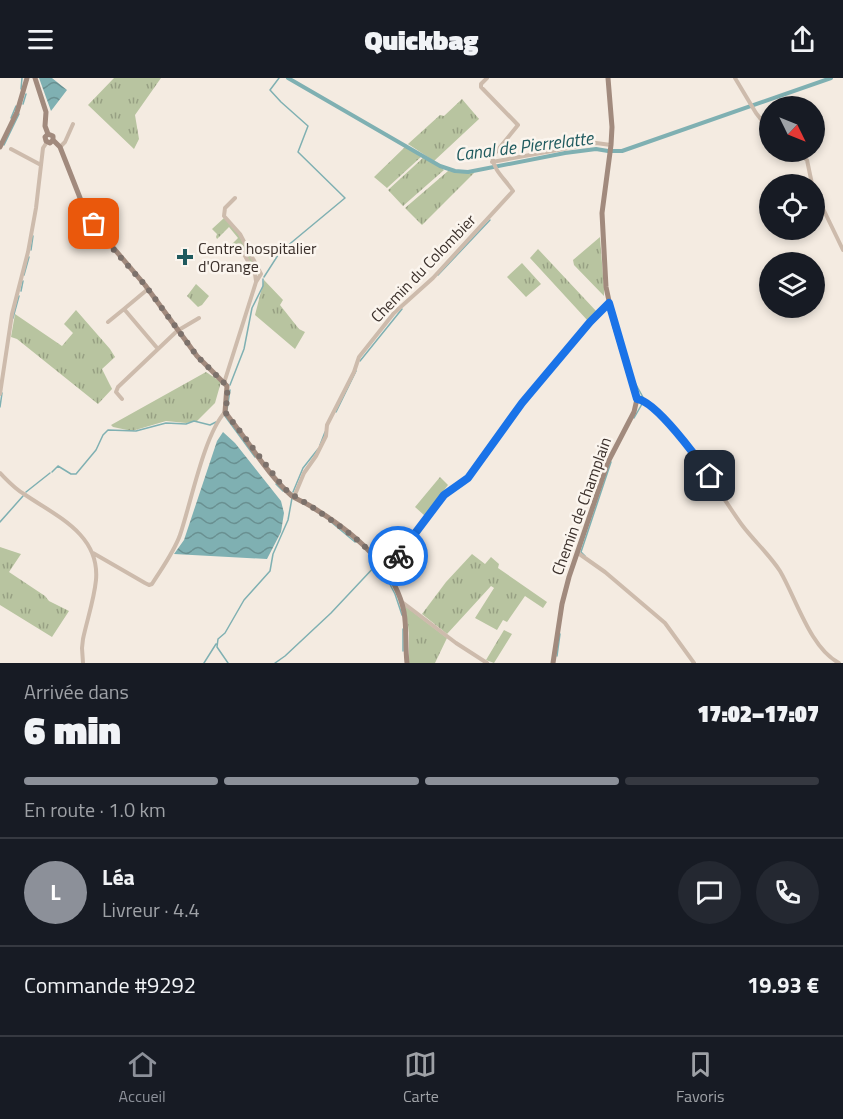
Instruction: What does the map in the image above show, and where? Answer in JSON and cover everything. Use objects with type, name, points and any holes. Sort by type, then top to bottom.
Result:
[{"type":"street","points":[[0,147],[17,112],[27,78]]},
{"type":"street","points":[[0,472],[21,493],[68,522],[93,553],[145,583],[152,584],[179,538],[199,472],[220,420],[226,413],[228,395],[224,383],[213,374],[177,331],[148,289],[108,242],[88,214],[60,147],[44,138],[48,134],[45,126],[45,112],[35,78]]},
{"type":"street","points":[[487,78],[481,87],[518,125],[494,153],[493,165],[596,143],[611,145]]},
{"type":"street","points":[[608,78],[611,145],[602,225],[606,287],[637,399],[642,400],[658,413],[690,449],[743,526],[780,571],[799,611],[825,652],[839,663]]},
{"type":"street","points":[[735,78],[759,115]]},
{"type":"street","points":[[60,147],[65,142],[73,124]]},
{"type":"street","points":[[0,394],[12,314],[28,252],[36,208],[42,148],[50,141]]},
{"type":"street","points":[[11,149],[41,165]]},
{"type":"street","name":"Chemin du Colombier","points":[[294,497],[304,473],[326,436],[327,426],[359,357],[394,312],[433,278],[513,190],[493,165]]},
{"type":"street","points":[[224,383],[256,282],[260,276],[260,270],[236,228],[224,216],[225,208],[236,198]]},
{"type":"street","points":[[825,213],[843,250]]},
{"type":"street","points":[[239,245],[255,274],[256,282]]},
{"type":"street","points":[[108,322],[148,289]]},
{"type":"street","points":[[386,572],[438,502],[450,490],[468,478],[522,403],[590,322],[609,303]]},
{"type":"street","points":[[124,309],[158,349]]},
{"type":"street","points":[[122,399],[117,392],[118,387],[177,331],[199,318]]},
{"type":"street","name":"Chemin de Champlain","points":[[553,663],[562,604],[608,462],[634,412],[637,399]]},
{"type":"street","points":[[226,413],[270,471],[294,497],[313,507],[354,538],[386,572],[401,602],[405,622],[407,663]]},
{"type":"street","points":[[83,663],[83,639],[96,581],[93,553]]},
{"type":"street","points":[[578,554],[605,572],[665,623],[694,663]]},
{"type":"street","points":[[401,602],[487,663]]},
{"type":"green space","points":[[114,78],[161,78],[135,115],[139,139],[134,149],[88,105]]},
{"type":"green space","points":[[462,99],[479,119],[434,161],[408,144],[440,115],[444,116]]},
{"type":"green space","points":[[405,147],[422,156],[387,188],[374,177]]},
{"type":"green space","points":[[425,156],[444,170],[403,206],[388,190]]},
{"type":"green space","points":[[448,171],[474,173],[422,225],[405,208]]},
{"type":"green space","points":[[224,218],[235,228],[260,274],[258,275],[243,250],[230,254],[227,249],[238,238],[229,227],[217,239],[217,234],[212,229]]},
{"type":"green space","points":[[600,237],[604,296],[574,265],[573,260]]},
{"type":"green space","points":[[538,249],[597,312],[588,321],[530,258]]},
{"type":"green space","points":[[522,263],[541,284],[526,297],[507,277]]},
{"type":"green space","points":[[264,280],[283,300],[280,305],[299,329],[305,332],[295,349],[255,315]]},
{"type":"green space","points":[[196,284],[209,296],[198,307],[187,296]]},
{"type":"green space","points":[[76,310],[115,357],[102,369],[112,389],[98,404],[17,339],[11,337],[15,314],[62,346],[73,333],[64,324]]},
{"type":"green space","points":[[206,372],[221,382],[215,403],[197,421],[186,423],[166,421],[132,431],[111,425]]},
{"type":"green space","points":[[440,477],[448,485],[425,516],[415,507]]},
{"type":"green space","points":[[0,547],[21,554],[9,572],[49,601],[69,611],[52,637],[0,605]]},
{"type":"green space","points":[[472,554],[485,564],[491,557],[499,564],[498,568],[547,602],[543,608],[525,596],[507,622],[503,620],[497,630],[475,618],[494,588],[491,586],[447,634],[422,614],[446,582]]},
{"type":"green space","points":[[405,606],[447,638],[435,663],[409,663],[409,633]]},
{"type":"green space","points":[[504,630],[512,634],[494,663],[486,660]]},
{"type":"water","points":[[39,78],[52,78],[67,90],[51,111]]},
{"type":"water","points":[[223,432],[235,443],[281,501],[284,513],[281,532],[267,559],[174,554],[184,540],[217,441]]},
{"type":"waterway","points":[[21,89],[22,78]]},
{"type":"waterway","points":[[264,277],[280,252],[345,198],[298,152],[308,126],[270,90],[279,78]]},
{"type":"waterway","name":"Canal de Pierrelatte","points":[[288,78],[440,166],[455,171],[468,172],[565,153],[596,149],[608,151]]},
{"type":"waterway","name":"Canal de Pierrelatte","points":[[612,151],[622,151],[831,78]]},
{"type":"waterway","points":[[23,104],[26,94]]},
{"type":"waterway","points":[[11,118],[16,106]]},
{"type":"waterway","points":[[4,145],[19,114]]},
{"type":"waterway","points":[[438,275],[490,220]]},
{"type":"waterway","points":[[31,250],[33,236]]},
{"type":"waterway","points":[[24,275],[29,257]]},
{"type":"waterway","points":[[230,385],[244,349],[252,308],[263,286],[263,279]]},
{"type":"waterway","points":[[21,291],[23,281]]},
{"type":"waterway","points":[[13,318],[19,296]]},
{"type":"waterway","points":[[360,361],[402,309]]},
{"type":"waterway","points":[[336,412],[356,371]]},
{"type":"waterway","points":[[634,381],[644,399]]},
{"type":"waterway","points":[[227,410],[230,390]]},
{"type":"waterway","points":[[0,407],[2,393]]},
{"type":"waterway","points":[[634,418],[642,404]]},
{"type":"waterway","points":[[225,416],[255,457]]},
{"type":"waterway","points":[[52,472],[58,466],[71,474],[76,474],[96,450],[108,430],[136,431],[166,423],[186,424],[194,421],[210,425],[216,422]]},
{"type":"waterway","points":[[320,445],[325,432]]},
{"type":"waterway","points":[[293,492],[303,468],[318,449]]},
{"type":"waterway","points":[[585,556],[581,552],[611,462]]},
{"type":"waterway","points":[[26,492],[50,473]]},
{"type":"waterway","points":[[276,484],[283,491]]},
{"type":"waterway","points":[[0,522],[23,496]]},
{"type":"waterway","points":[[228,663],[217,647],[218,639],[225,633],[244,600],[270,571],[273,554],[288,520],[292,498]]},
{"type":"waterway","points":[[331,522],[355,542]]},
{"type":"waterway","points":[[275,663],[331,613],[377,564]]},
{"type":"waterway","points":[[384,573],[395,594],[402,615]]},
{"type":"waterway","points":[[403,629],[403,651]]},
{"type":"waterway","points":[[557,656],[560,634]]},
{"type":"waterway","points":[[204,663],[216,644]]},
{"type":"way so far","points":[[94,224],[145,285],[197,356],[213,374],[223,381],[228,395],[225,412],[284,488],[362,544],[386,572],[398,556]]},
{"type":"place","name":"Centre hospitalier d'Orange","points":[[185,257]]},
{"type":"route","points":[[398,556],[438,502],[450,490],[468,478],[522,403],[590,322],[609,303],[637,399],[642,400],[658,413],[677,433],[710,476]]}]
